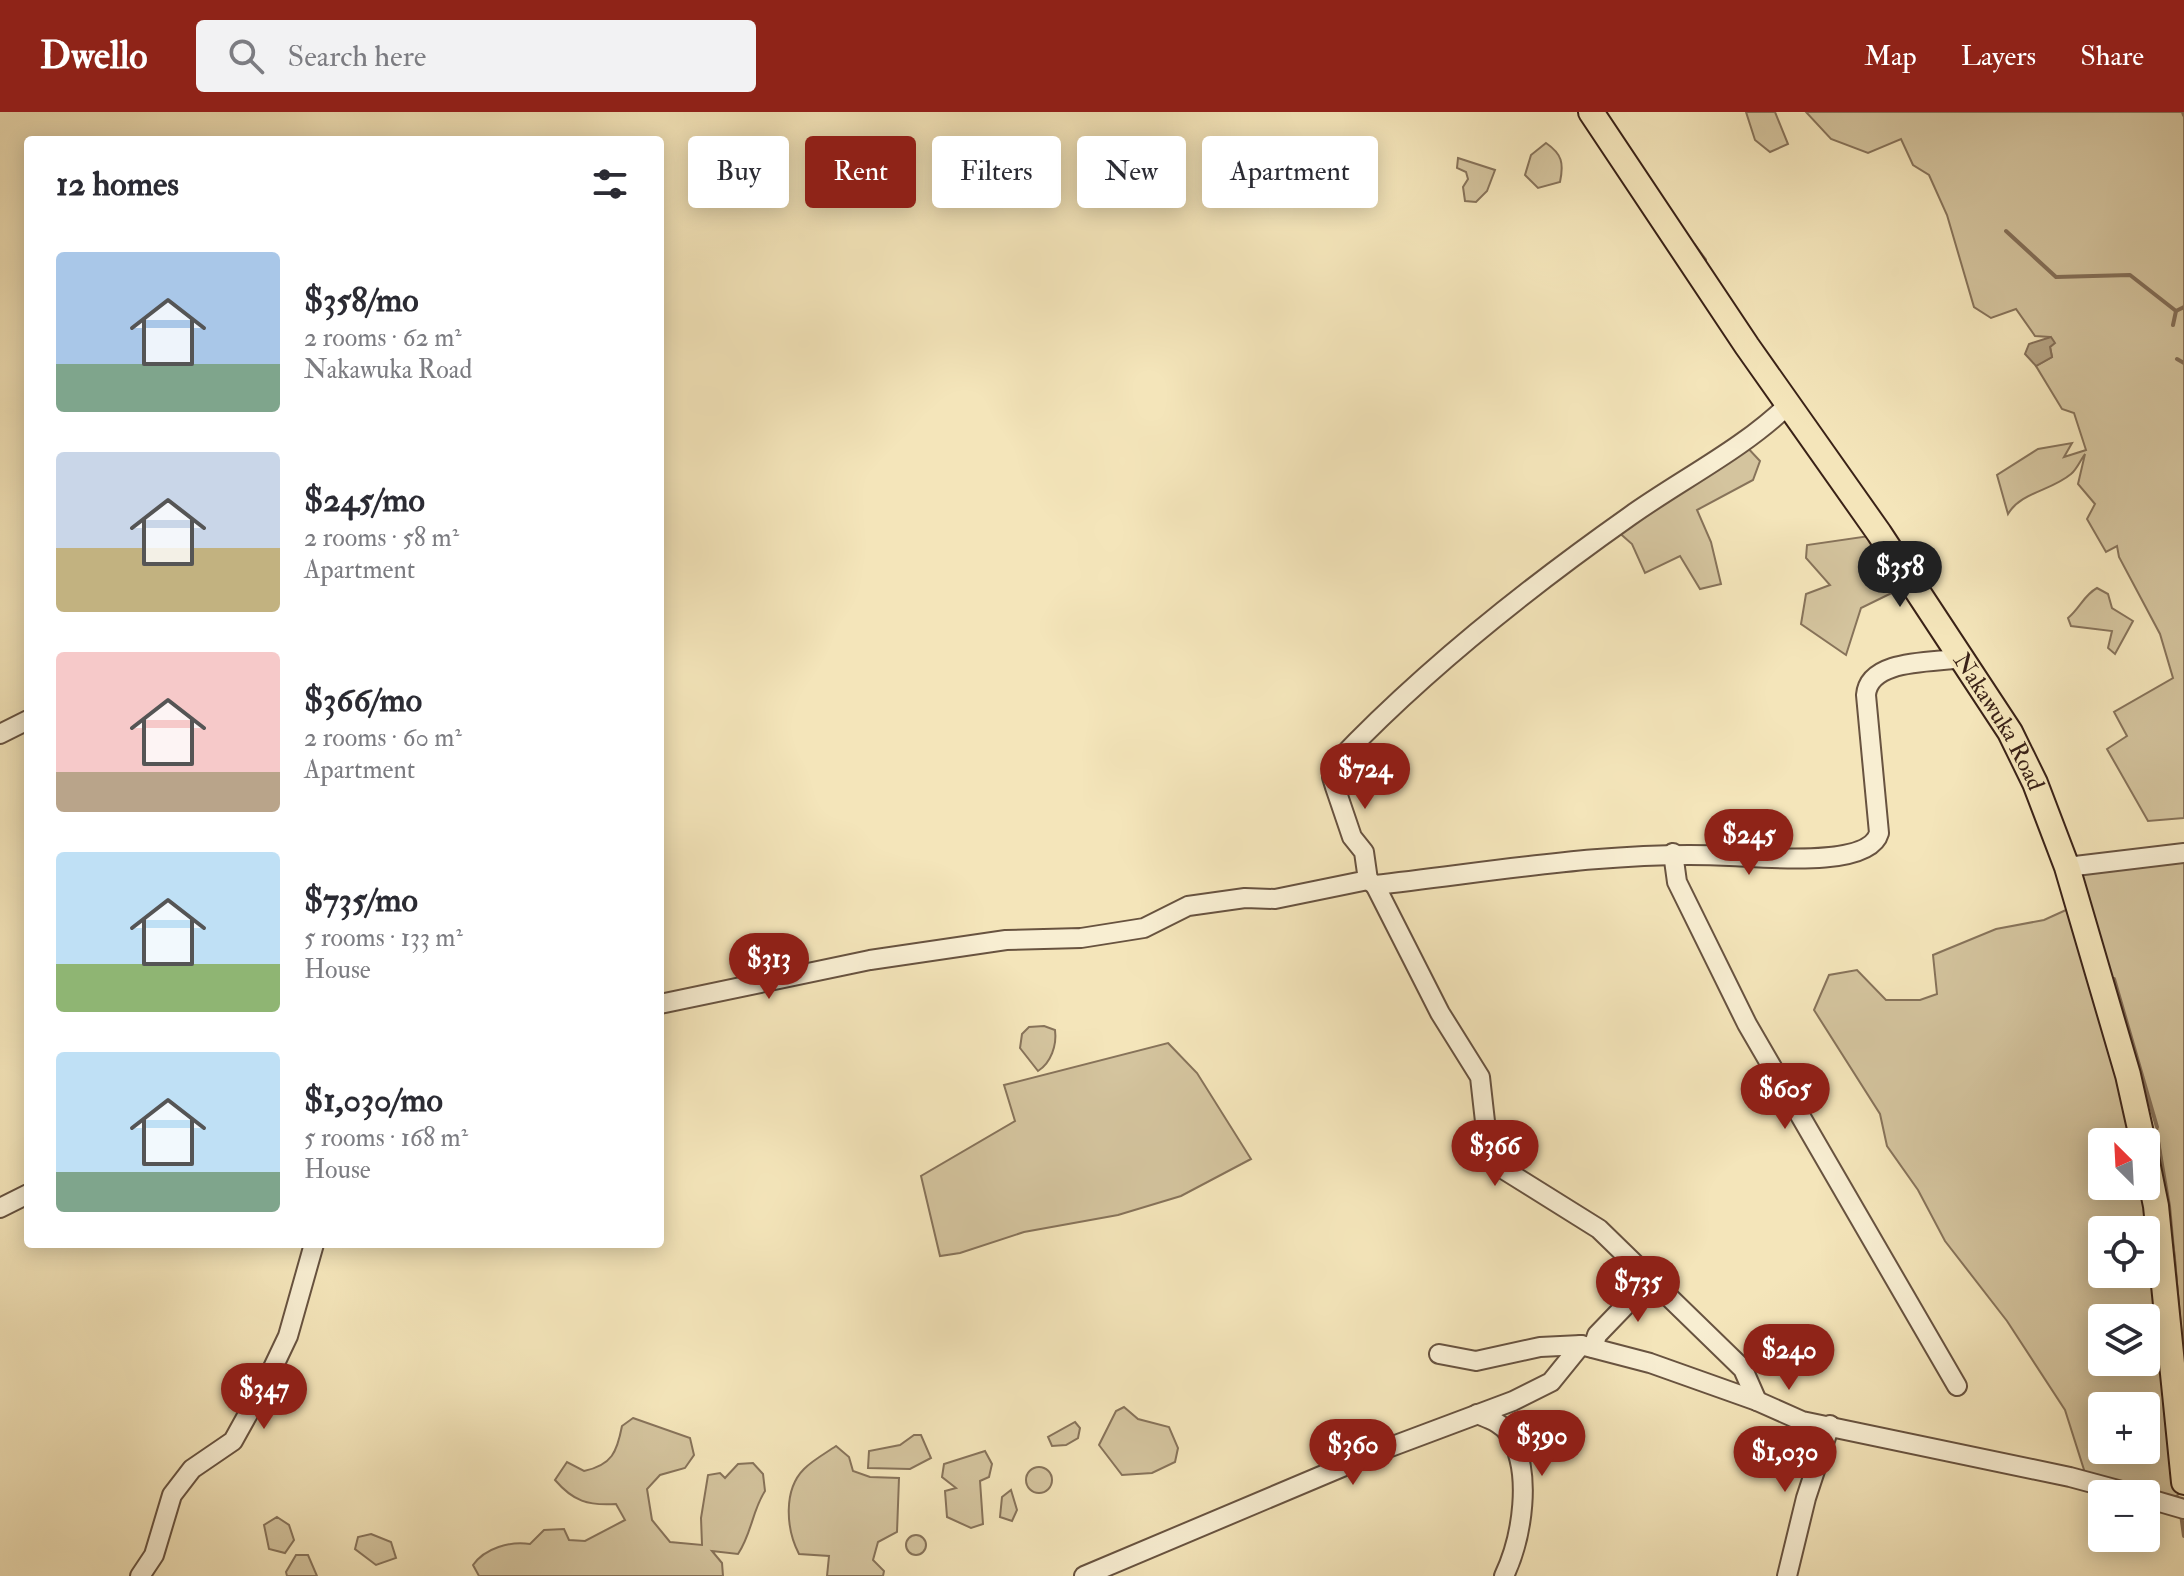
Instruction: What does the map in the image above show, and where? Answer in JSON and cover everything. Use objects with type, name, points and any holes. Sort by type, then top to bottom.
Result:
[{"type":"main road","name":"Nakawuka Road","points":[[1591,112],[1963,658],[2016,744],[2040,795],[2067,867],[2128,1075],[2140,1128]]},
{"type":"main road","points":[[2155,1200],[2184,1482]]},
{"type":"street","points":[[1757,1401],[1743,1369],[1599,1229],[1495,1164],[1489,1157],[1480,1077],[1440,1013],[1372,882],[1364,852],[1352,837],[1333,773],[1336,763],[1482,625],[1630,516],[1753,435],[1789,404]]},
{"type":"street","points":[[664,1003],[831,966],[1006,940],[1081,938],[1144,928],[1188,906],[1245,898],[1275,899],[1372,882],[1673,853],[1798,859],[1866,850],[1879,833],[1866,695],[1870,681],[1879,673],[1899,667],[1963,658]]},
{"type":"street","points":[[0,734],[24,722]]},
{"type":"street","points":[[1673,853],[1677,882],[1747,1024],[1957,1386]]},
{"type":"street","points":[[2067,867],[2184,853]]},
{"type":"street","points":[[0,1208],[24,1196]]},
{"type":"street","points":[[140,1576],[154,1555],[172,1495],[192,1469],[233,1441],[269,1376],[288,1336],[313,1248]]},
{"type":"street","points":[[1084,1576],[1507,1403],[1551,1382],[1650,1280]]},
{"type":"street","points":[[1439,1354],[1476,1361],[1540,1347],[1587,1347],[1650,1363],[1757,1401],[1802,1421],[2088,1484]]},
{"type":"street","points":[[1504,1576],[1511,1560],[1521,1506],[1520,1462],[1502,1427],[1502,1411],[1507,1403]]},
{"type":"street","points":[[1477,1414],[1502,1427]]},
{"type":"street","points":[[1787,1576],[1806,1498],[1830,1425]]},
{"type":"street","points":[[2160,1502],[2184,1509]]},
{"type":"shaded area","points":[[1746,112],[1775,112],[1788,144],[1770,152],[1755,140]]},
{"type":"shaded area","points":[[1806,112],[2184,112],[2184,818],[2148,821],[2107,749],[2127,736],[2114,712],[2173,678],[2160,634],[2119,557],[2117,546],[2106,552],[2087,519],[2095,504],[2078,484],[2085,454],[2071,474],[2028,496],[2008,514],[1997,475],[2038,449],[2072,443],[2064,457],[2086,450],[2074,413],[2062,409],[2036,366],[2052,357],[2050,347],[2054,343],[2050,337],[2035,336],[2016,309],[1991,318],[1974,307],[1947,215],[1929,175],[1913,165],[1901,139],[1868,153],[1831,139]]},
{"type":"shaded area","points":[[1546,143],[1559,155],[1562,164],[1560,182],[1538,188],[1525,175],[1531,155]]},
{"type":"shaded area","points":[[1458,158],[1495,170],[1487,191],[1476,202],[1465,201],[1463,187],[1468,179],[1466,172],[1457,168]]},
{"type":"shaded area","points":[[2051,337],[2055,343],[2050,347],[2052,357],[2036,366],[2025,354],[2029,344]]},
{"type":"shaded area","points":[[1745,445],[1760,461],[1753,480],[1697,510],[1711,542],[1721,584],[1700,589],[1680,556],[1645,573],[1632,544],[1615,529]]},
{"type":"shaded area","points":[[1876,535],[1908,585],[1861,608],[1846,655],[1801,624],[1806,594],[1830,585],[1806,558],[1807,545]]},
{"type":"shaded area","points":[[2097,588],[2108,594],[2112,608],[2133,621],[2115,654],[2108,648],[2112,631],[2071,626],[2068,618]]},
{"type":"shaded area","points":[[2184,857],[2184,1373],[2160,1128],[2157,1128],[2081,874]]},
{"type":"shaded area","points":[[2066,910],[2072,915],[2132,1128],[2088,1128],[2088,1200],[2144,1200],[2146,1216],[2088,1216],[2088,1288],[2154,1288],[2156,1304],[2088,1304],[2088,1376],[2160,1376],[2160,1336],[2179,1494],[2160,1507],[2160,1480],[2089,1480],[2065,1410],[2007,1321],[1945,1241],[1918,1190],[1887,1146],[1880,1114],[1814,1010],[1829,975],[1857,970],[1886,1000],[1920,1000],[1937,994],[1933,955],[1996,929],[2044,920]]},
{"type":"shaded area","points":[[1044,1026],[1055,1030],[1055,1042],[1050,1058],[1038,1071],[1020,1048],[1022,1034],[1029,1027]]},
{"type":"shaded area","points":[[1168,1043],[1197,1073],[1251,1159],[1181,1196],[1118,1215],[1024,1232],[960,1253],[940,1256],[921,1176],[1015,1121],[1004,1085]]},
{"type":"shaded area","points":[[1124,1407],[1138,1419],[1169,1427],[1178,1448],[1175,1462],[1152,1473],[1122,1475],[1099,1445],[1116,1411]]},
{"type":"shaded area","points":[[633,1418],[690,1438],[694,1455],[685,1468],[660,1475],[647,1489],[652,1520],[670,1542],[702,1545],[701,1518],[708,1475],[720,1473],[725,1478],[738,1464],[753,1463],[763,1474],[765,1491],[738,1554],[712,1551],[722,1563],[723,1576],[479,1576],[473,1565],[484,1554],[498,1547],[530,1544],[544,1530],[564,1529],[569,1540],[585,1541],[625,1520],[616,1504],[582,1501],[555,1480],[567,1462],[584,1471],[607,1461],[618,1443],[622,1426]]},
{"type":"shaded area","points":[[1075,1422],[1080,1428],[1078,1438],[1066,1445],[1052,1446],[1048,1437]]},
{"type":"shaded area","points":[[914,1435],[921,1435],[931,1458],[910,1469],[868,1468],[869,1451],[900,1445]]},
{"type":"shaded area","points":[[836,1446],[849,1457],[853,1471],[870,1477],[899,1478],[897,1532],[878,1542],[873,1560],[884,1571],[883,1576],[827,1576],[829,1556],[799,1554],[791,1533],[790,1499],[797,1478],[804,1469]]},
{"type":"shaded area","points":[[985,1451],[992,1464],[989,1477],[980,1481],[983,1524],[971,1528],[947,1517],[945,1491],[956,1488],[942,1477],[944,1464]]},
{"type":"shaded area","points":[[1039,1467],[1048,1471],[1052,1480],[1048,1489],[1039,1493],[1030,1489],[1026,1480],[1030,1471]]},
{"type":"shaded area","points":[[1011,1490],[1017,1510],[1012,1521],[1000,1517],[1002,1497]]},
{"type":"shaded area","points":[[277,1517],[289,1525],[294,1540],[285,1553],[269,1549],[264,1525]]},
{"type":"shaded area","points":[[371,1534],[391,1542],[396,1558],[376,1565],[355,1549],[358,1537]]},
{"type":"shaded area","points":[[912,1535],[920,1535],[926,1545],[920,1555],[912,1555],[906,1549],[906,1541]]},
{"type":"shaded area","points":[[296,1555],[308,1555],[317,1576],[287,1576],[286,1572]]},
{"type":"waterway","points":[[2006,231],[2056,277],[2130,275],[2176,311]]},
{"type":"waterway","points":[[1694,245],[1705,260]]},
{"type":"waterway","points":[[2173,325],[2176,311],[2184,307]]},
{"type":"waterway","points":[[2177,359],[2184,363]]},
{"type":"waterway","points":[[2114,979],[2157,1127]]},
{"type":"waterway","points":[[2160,1153],[2169,1206],[2183,1359]]},
{"type":"waterway","points":[[2181,1514],[2184,1536]]}]
